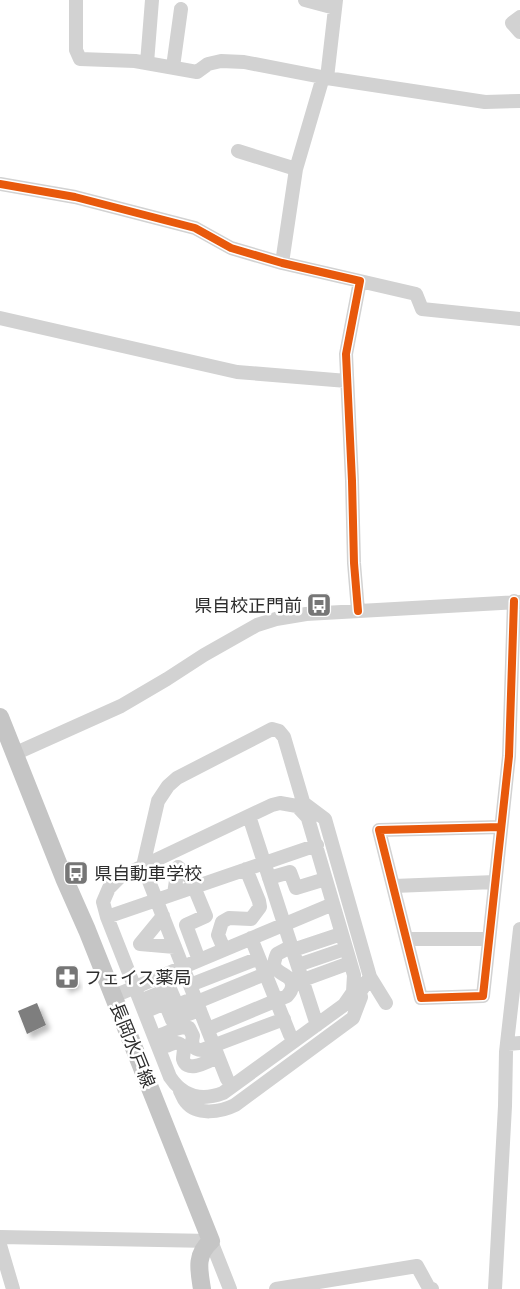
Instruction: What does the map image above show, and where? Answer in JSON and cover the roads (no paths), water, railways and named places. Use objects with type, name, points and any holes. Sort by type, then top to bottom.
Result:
[{"type":"main road","name":"長岡水戸線","points":[[0,717],[114,996],[211,1241]]},
{"type":"main road","points":[[202,1289],[200,1259],[203,1248],[211,1241]]},
{"type":"street","points":[[76,0],[76,50],[80,59],[135,61],[197,72],[208,64],[221,61],[244,62],[325,77],[485,102],[520,101]]},
{"type":"street","points":[[147,63],[152,0]]},
{"type":"street","points":[[282,263],[296,169],[325,77],[336,4],[305,0]]},
{"type":"street","points":[[173,68],[180,9]]},
{"type":"street","points":[[520,17],[512,23],[520,32]]},
{"type":"street","points":[[238,151],[296,169]]},
{"type":"street","points":[[0,184],[75,197],[195,228],[231,248],[282,263],[416,294],[422,309],[520,319]]},
{"type":"street","points":[[358,611],[354,563],[346,354],[360,281]]},
{"type":"street","points":[[0,318],[237,372],[347,381]]},
{"type":"street","points":[[14,754],[121,706],[257,625],[276,619],[306,614],[517,602],[509,756],[483,996],[421,998],[379,830],[501,827]]},
{"type":"street","points":[[179,1089],[200,1098],[223,1093],[316,1021],[342,998],[345,993],[348,979],[335,936],[330,905],[319,881],[310,820],[284,737],[272,729],[178,778],[168,786],[158,801],[144,870],[227,1080]]},
{"type":"street","points":[[310,820],[296,806],[280,803],[250,820],[144,870],[120,877],[114,882],[104,902],[138,985],[170,1077],[186,1103],[197,1109],[212,1112],[224,1110],[235,1105],[353,1018],[360,995],[370,977]]},
{"type":"street","points":[[305,804],[326,819],[370,977],[386,1003]]},
{"type":"street","points":[[250,820],[274,812],[290,812],[296,815],[302,823],[313,846],[330,905],[360,995]]},
{"type":"street","points":[[250,820],[316,1021]]},
{"type":"street","points":[[110,915],[313,846]]},
{"type":"street","points":[[174,894],[178,867],[196,886],[206,916],[186,925],[199,960]]},
{"type":"street","points":[[224,949],[218,935],[222,922],[229,918],[251,919],[260,908],[246,869]]},
{"type":"street","points":[[269,878],[290,872],[296,888],[319,881]]},
{"type":"street","points":[[394,886],[495,882]]},
{"type":"street","points":[[114,996],[330,905]]},
{"type":"street","points":[[163,916],[140,944],[175,947]]},
{"type":"street","points":[[495,1289],[514,1044],[520,929]]},
{"type":"street","points":[[208,1029],[287,996],[293,987],[287,976],[274,966],[277,954],[335,936]]},
{"type":"street","points":[[251,938],[290,1035]]},
{"type":"street","points":[[407,939],[489,939]]},
{"type":"street","points":[[298,965],[339,951]]},
{"type":"street","points":[[190,985],[259,958]]},
{"type":"street","points":[[303,980],[344,965]]},
{"type":"street","points":[[149,1003],[165,1003],[172,1020],[197,1003],[265,974]]},
{"type":"street","points":[[138,985],[149,1003],[176,1073],[187,1086],[202,1091],[211,1090],[290,1035],[349,1000],[353,992],[354,975]]},
{"type":"street","points":[[164,1040],[185,1027],[192,1031],[192,1042],[197,1050],[216,1051],[284,1020]]},
{"type":"street","points":[[0,1237],[211,1241],[230,1289]]},
{"type":"street","points":[[0,1246],[13,1289]]},
{"type":"street","points":[[276,1289],[417,1266],[432,1289]]},
{"type":"place","name":"県自校正門前","points":[[319,605]]},
{"type":"place","name":"県自動車学校","points":[[76,873]]},
{"type":"place","name":"フェイス薬局","points":[[67,977]]}]
